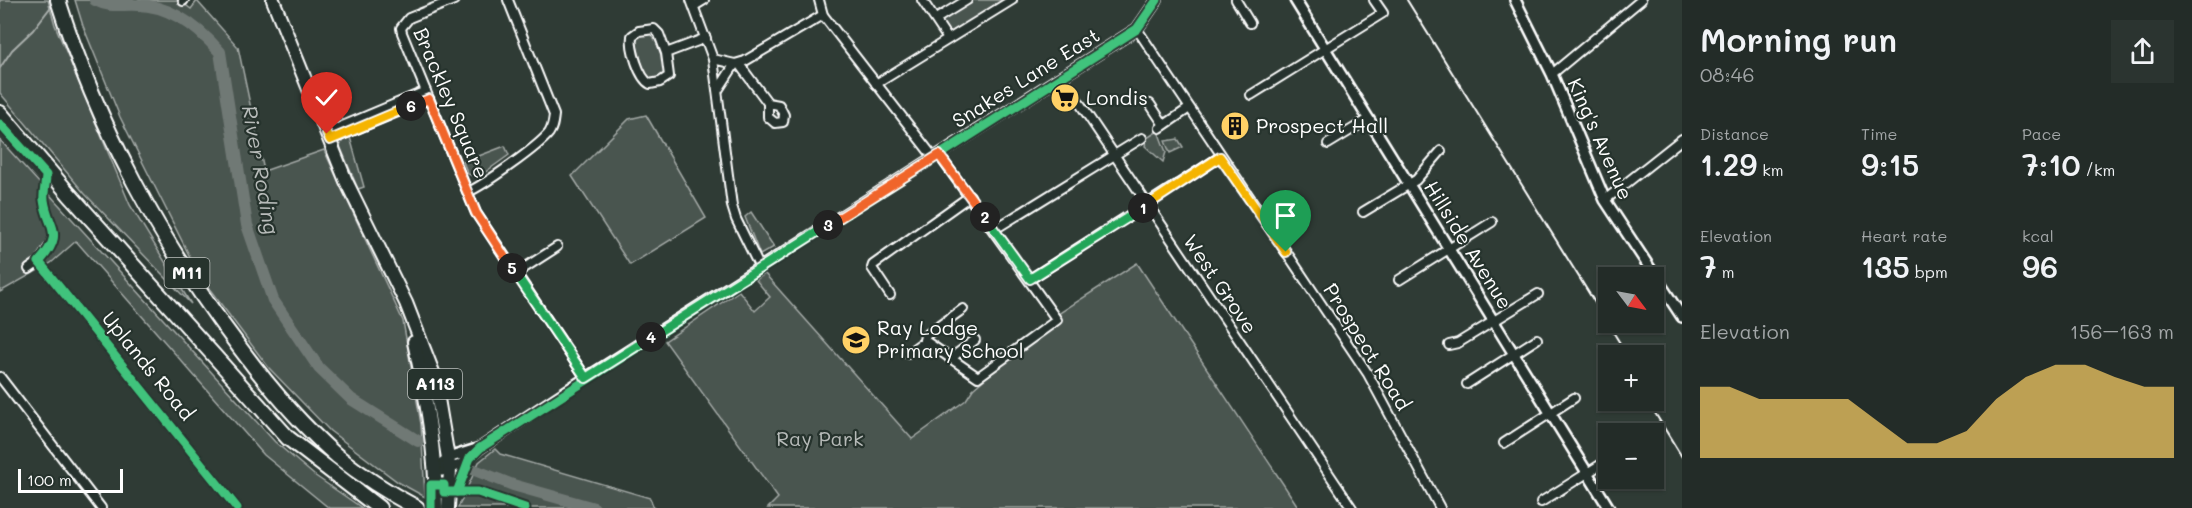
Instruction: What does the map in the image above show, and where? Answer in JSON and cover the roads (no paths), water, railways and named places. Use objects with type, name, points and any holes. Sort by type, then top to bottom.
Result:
[{"type":"highway","name":"M11","points":[[59,2],[96,101],[122,159],[189,276],[264,380],[301,422],[337,455],[387,492],[417,508]]},
{"type":"highway","name":"M11","points":[[0,113],[69,194],[288,438],[376,507]]},
{"type":"main road","name":"A113","points":[[273,0],[346,181],[406,303],[434,375],[449,464],[448,508]]},
{"type":"main road","name":"A113","points":[[406,303],[426,395],[435,468],[436,508]]},
{"type":"street","name":"Brackley Square","points":[[454,0],[409,18],[401,28],[468,192],[480,186],[544,138],[553,125],[554,115],[508,0]]},
{"type":"street","points":[[704,0],[692,3],[713,59],[728,187],[736,219],[760,268]]},
{"type":"street","points":[[922,0],[948,39]]},
{"type":"street","points":[[936,19],[967,0]]},
{"type":"street","points":[[876,84],[1012,0]]},
{"type":"street","name":"Snakes Lane East","points":[[449,464],[480,448],[586,378],[1137,29],[1157,0]]},
{"type":"street","points":[[1236,0],[1250,22]]},
{"type":"street","name":"Hillside Avenue","points":[[1296,0],[1609,508]]},
{"type":"street","points":[[1251,95],[1386,16],[1374,0]]},
{"type":"street","name":"King's Avenue","points":[[1515,0],[1552,74],[1605,200],[1682,317]]},
{"type":"street","points":[[1552,74],[1641,0]]},
{"type":"street","points":[[822,1],[824,15],[876,84],[970,196],[1057,318],[1056,322],[978,377],[927,344],[919,345],[908,353]]},
{"type":"street","points":[[718,90],[737,64],[824,15]]},
{"type":"street","points":[[648,28],[654,29],[659,34],[666,53],[669,76],[654,84],[646,82],[632,45],[632,36],[648,28]]},
{"type":"street","name":"Prospect Road","points":[[1137,29],[1220,157],[1368,374],[1440,508]]},
{"type":"street","points":[[666,53],[706,38]]},
{"type":"street","points":[[713,59],[737,64],[768,103]]},
{"type":"street","name":"West Grove","points":[[1062,77],[1146,206],[1352,508]]},
{"type":"street","points":[[328,136],[428,95]]},
{"type":"street","points":[[1149,104],[1162,126],[1188,109]]},
{"type":"street","points":[[1328,144],[1369,119]]},
{"type":"street","points":[[995,229],[1142,138]]},
{"type":"street","points":[[1605,200],[1682,139]]},
{"type":"street","points":[[1363,212],[1416,180],[1442,151]]},
{"type":"street","points":[[1030,279],[1220,157]]},
{"type":"street","points":[[468,192],[476,213],[586,378]]},
{"type":"street","points":[[890,295],[871,266],[970,196]]},
{"type":"street","points":[[1399,280],[1492,222]]},
{"type":"street","points":[[29,269],[39,262],[49,247]]},
{"type":"street","points":[[515,274],[557,247]]},
{"type":"street","name":"Uplands Road","points":[[39,262],[237,508]]},
{"type":"street","points":[[1449,345],[1458,343],[1538,294]]},
{"type":"street","points":[[927,344],[925,336],[963,309]]},
{"type":"street","points":[[1467,384],[1537,339]]},
{"type":"street","points":[[950,359],[975,340]]},
{"type":"street","points":[[0,377],[101,508]]},
{"type":"street","points":[[1504,443],[1574,398]]},
{"type":"street","points":[[435,468],[449,464]]},
{"type":"street","points":[[1541,502],[1598,466]]},
{"type":"waterway","name":"River Roding","points":[[95,0],[111,5],[137,5],[161,9],[193,27],[220,52],[247,225],[273,300],[319,368],[351,399],[418,441]]},
{"type":"waterway","points":[[0,68],[12,50],[33,30],[53,4]]},
{"type":"waterway","name":"River Roding","points":[[472,469],[513,485],[594,508]]},
{"type":"railway","points":[[1407,0],[1621,345]]},
{"type":"railway","points":[[1654,411],[1682,457]]},
{"type":"place","name":"Londis","points":[[1065,98]]},
{"type":"place","name":"Prospect Hall","points":[[1235,126]]},
{"type":"place","name":"Ray Lodge Primary School","points":[[856,340]]},
{"type":"park label","name":"Ray Park","points":[[820,439]]}]
